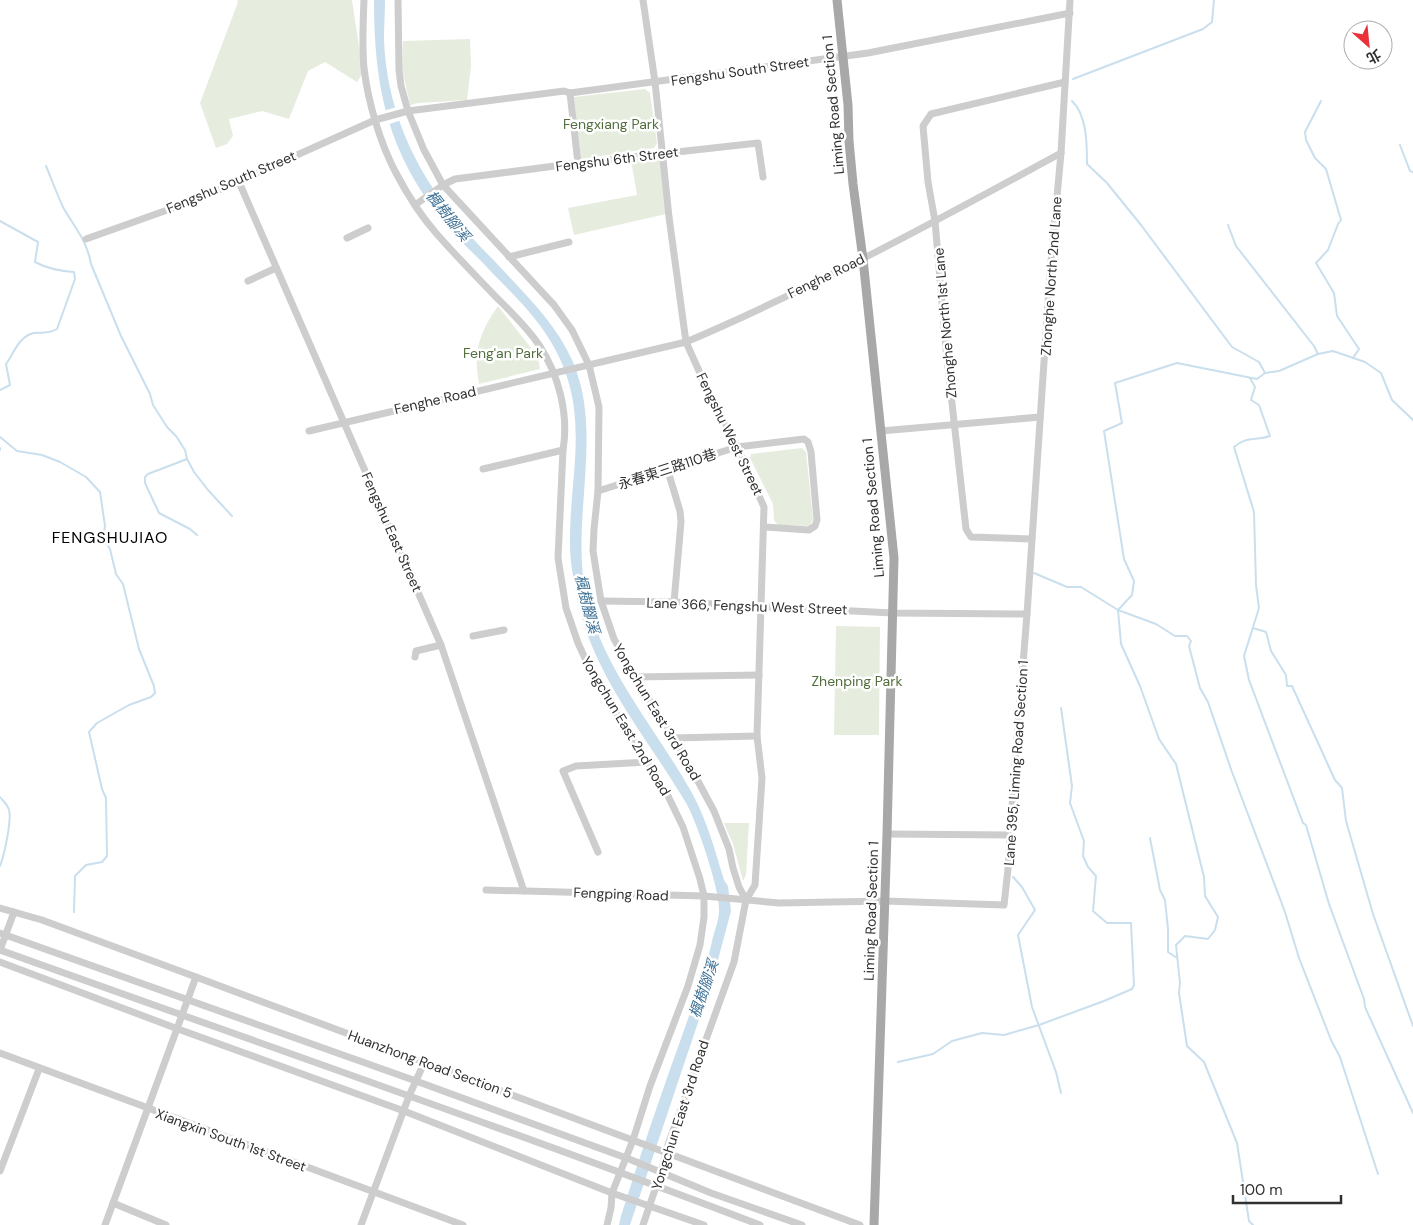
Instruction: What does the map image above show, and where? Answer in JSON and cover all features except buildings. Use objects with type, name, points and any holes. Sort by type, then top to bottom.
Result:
[{"type":"main road","name":"Liming Road Section 1","points":[[837,0],[848,105],[853,184],[863,259],[894,558],[874,1225]]},
{"type":"street","name":"Yongchun East 2nd Road","points":[[364,0],[364,68],[375,120],[384,147],[396,173],[415,204],[437,234],[510,310],[539,345],[553,373],[563,405],[566,432],[563,450],[558,558],[566,608],[578,643],[593,676],[668,796],[683,827],[704,896],[704,918],[695,965],[666,1048],[650,1086],[635,1140],[614,1193],[607,1225]]},
{"type":"street","name":"Yongchun East 3rd Road","points":[[398,0],[399,70],[408,111],[424,150],[443,185],[554,305],[572,330],[589,365],[599,407],[598,491],[593,551],[601,601],[614,639],[704,790],[729,849],[732,868],[742,900],[734,962],[668,1142],[643,1225]]},
{"type":"street","name":"Fengshu West Street","points":[[643,0],[656,82],[662,154],[686,342],[764,507],[765,527],[760,606],[757,736],[762,778],[755,885],[742,900]]},
{"type":"street","name":"Zhonghe North 2nd Lane","points":[[1032,539],[1061,153],[1070,0]]},
{"type":"street","name":"Fengshu South Street","points":[[86,239],[201,198],[375,120],[408,111],[564,91],[570,93],[842,57],[1070,14]]},
{"type":"street","name":"Zhonghe North 1st Lane","points":[[1032,539],[971,536],[966,529],[946,349],[935,221],[928,182],[923,126],[931,114],[1065,82]]},
{"type":"street","points":[[570,93],[578,163]]},
{"type":"street","name":"Fengshu 6th Street","points":[[415,204],[455,179],[758,143],[763,177]]},
{"type":"street","name":"Fenghe Road","points":[[309,430],[686,342],[737,320],[863,259],[1061,153]]},
{"type":"street","name":"Fengshu East Street","points":[[239,182],[441,645],[524,891]]},
{"type":"street","points":[[347,238],[368,228]]},
{"type":"street","points":[[508,257],[569,242]]},
{"type":"street","points":[[248,281],[276,268]]},
{"type":"street","points":[[880,431],[1040,417]]},
{"type":"street","name":"永春東三路110巷","points":[[598,491],[737,447],[804,439],[810,447],[816,526],[809,530],[765,527]]},
{"type":"street","points":[[483,469],[563,450]]},
{"type":"street","points":[[667,468],[680,511],[681,522],[674,602]]},
{"type":"street","name":"Lane 395, Liming Road Section 1","points":[[885,901],[1004,905],[1032,539]]},
{"type":"street","name":"Lane 366, Fengshu West Street","points":[[601,601],[674,602],[893,613]]},
{"type":"street","points":[[893,613],[1027,614]]},
{"type":"street","points":[[473,636],[504,630]]},
{"type":"street","points":[[414,657],[416,651],[441,645]]},
{"type":"street","points":[[635,677],[759,676]]},
{"type":"street","points":[[673,738],[757,736]]},
{"type":"street","points":[[598,852],[563,771],[576,766],[646,762]]},
{"type":"street","points":[[887,834],[1010,835]]},
{"type":"street","name":"Fengping Road","points":[[486,890],[704,896],[742,900]]},
{"type":"street","points":[[742,900],[779,903],[885,901]]},
{"type":"street","name":"Huanzhong Road Section 5","points":[[0,909],[51,924],[196,977],[860,1225]]},
{"type":"street","points":[[14,912],[3,934],[0,950],[622,1173],[760,1225]]},
{"type":"street","name":"Huanzhong Road Section 5","points":[[3,934],[416,1081],[627,1158],[711,1192],[802,1225]]},
{"type":"street","points":[[0,962],[404,1111],[614,1193],[704,1225]]},
{"type":"street","points":[[105,1225],[196,977]]},
{"type":"street","name":"Xiangxin South 1st Street","points":[[0,1053],[373,1192],[448,1223],[463,1225]]},
{"type":"street","points":[[361,1225],[409,1096],[424,1063]]},
{"type":"street","points":[[0,1171],[39,1069]]},
{"type":"street","points":[[113,1203],[166,1225]]},
{"type":"green space","points":[[237,0],[352,0],[363,73],[357,82],[325,62],[308,71],[289,119],[262,111],[229,119],[233,136],[227,144],[216,148],[200,103],[238,2]]},
{"type":"green space","points":[[470,39],[471,66],[467,100],[410,105],[402,68],[403,41]]},
{"type":"green space","name":"Fengxiang Park","points":[[645,89],[650,93],[657,143],[654,148],[581,159],[574,97]]},
{"type":"green space","points":[[660,159],[666,214],[574,235],[568,208],[637,195],[631,160]]},
{"type":"green space","name":"Feng'an Park","points":[[498,306],[538,357],[540,369],[479,384],[477,352],[479,343],[486,325]]},
{"type":"green space","points":[[802,448],[806,452],[813,519],[810,526],[778,525],[774,520],[773,504],[750,458],[751,454]]},
{"type":"green space","name":"Zhenping Park","points":[[836,626],[880,627],[879,735],[834,735]]},
{"type":"green space","points":[[724,823],[749,823],[746,875],[743,881],[733,844]]},
{"type":"water","name":"楓樹腳溪","points":[[374,0],[385,0],[384,39],[390,88],[404,134],[426,178],[460,225],[532,301],[551,324],[573,362],[582,390],[586,419],[587,448],[582,566],[586,595],[604,648],[617,673],[678,769],[697,803],[724,880],[728,886],[731,911],[714,975],[630,1225],[619,1225],[643,1147],[707,961],[719,914],[716,888],[702,840],[691,812],[608,680],[595,654],[585,626],[572,572],[570,545],[576,446],[572,398],[566,374],[555,349],[540,325],[522,303],[445,224],[410,172],[397,145],[381,91],[377,63]]},
{"type":"pier","points":[[397,107],[401,120],[387,125],[383,111]]},
{"type":"waterway","points":[[1073,79],[1203,29],[1212,22],[1214,0]]},
{"type":"waterway","points":[[1072,101],[1081,114],[1083,122],[1087,164],[1107,183],[1141,225],[1232,347],[1259,362],[1265,373],[1257,379],[1177,363],[1115,383],[1122,423],[1104,431],[1124,559],[1134,581],[1132,595],[1118,610],[1121,644],[1140,686],[1159,739],[1176,764],[1204,877],[1205,896],[1218,917],[1215,930],[1208,939],[1185,936],[1176,945],[1180,983],[1179,993],[1187,1046],[1204,1062],[1237,1143],[1249,1221],[1253,1225]]},
{"type":"waterway","points":[[1321,101],[1305,132],[1306,140],[1315,158],[1326,169],[1341,220],[1328,250],[1316,263],[1334,293],[1337,316],[1359,349],[1353,358]]},
{"type":"waterway","points":[[1400,145],[1410,171],[1413,172]]},
{"type":"waterway","points":[[46,166],[64,209],[84,242],[91,264],[121,336],[150,394],[153,405],[185,450],[187,459],[194,472],[232,516]]},
{"type":"waterway","points":[[0,221],[38,242],[35,262],[54,269],[74,272],[75,279],[57,329],[49,332],[34,333],[21,341],[6,364],[10,385],[0,390]]},
{"type":"waterway","points":[[1228,225],[1236,246],[1314,346],[1318,354]]},
{"type":"waterway","points":[[1265,373],[1279,371],[1318,354],[1333,351],[1365,362],[1381,373],[1392,400],[1413,420]]},
{"type":"waterway","points":[[1250,378],[1255,387],[1251,400],[1259,405],[1270,436],[1243,441],[1234,447],[1254,512],[1256,585],[1259,608],[1244,656],[1249,680],[1303,823],[1306,825],[1329,904],[1364,999],[1365,1007],[1413,1113]]},
{"type":"waterway","points":[[0,437],[17,451],[42,455],[60,462],[86,477],[100,492],[105,526],[103,538],[110,549],[116,574],[123,584],[139,649],[154,686],[155,693],[151,697],[129,705],[97,723],[89,732],[102,789],[106,798],[107,856],[102,862],[86,865],[75,876],[74,912]]},
{"type":"waterway","points":[[187,459],[148,474],[145,477],[145,483],[159,513],[190,529],[197,535]]},
{"type":"waterway","points":[[1034,573],[1067,587],[1081,587],[1118,610],[1156,624],[1175,636],[1187,636],[1191,641],[1189,646],[1200,688],[1208,702],[1232,772],[1285,912],[1299,958],[1331,1040],[1340,1057],[1378,1174]]},
{"type":"waterway","points":[[1253,628],[1266,632],[1271,651],[1286,675],[1287,686],[1292,686],[1335,780],[1342,788],[1346,821],[1373,914],[1413,1026]]},
{"type":"waterway","points":[[898,1062],[933,1054],[952,1041],[982,1033],[1004,1035],[1039,1025],[1104,1001],[1132,989],[1134,985],[1131,923],[1107,923],[1093,911],[1096,876],[1088,867],[1083,856],[1084,841],[1070,803],[1072,786],[1061,708]]},
{"type":"waterway","points":[[0,797],[8,806],[10,815],[4,854],[0,866]]},
{"type":"waterway","points":[[1150,838],[1160,890],[1165,900],[1168,952],[1177,958]]},
{"type":"waterway","points":[[1013,877],[1022,887],[1035,910],[1018,935],[1032,1007],[1056,1072],[1061,1093]]},
{"type":"district","name":"FENGSHUJIAO","points":[[110,537]]}]
